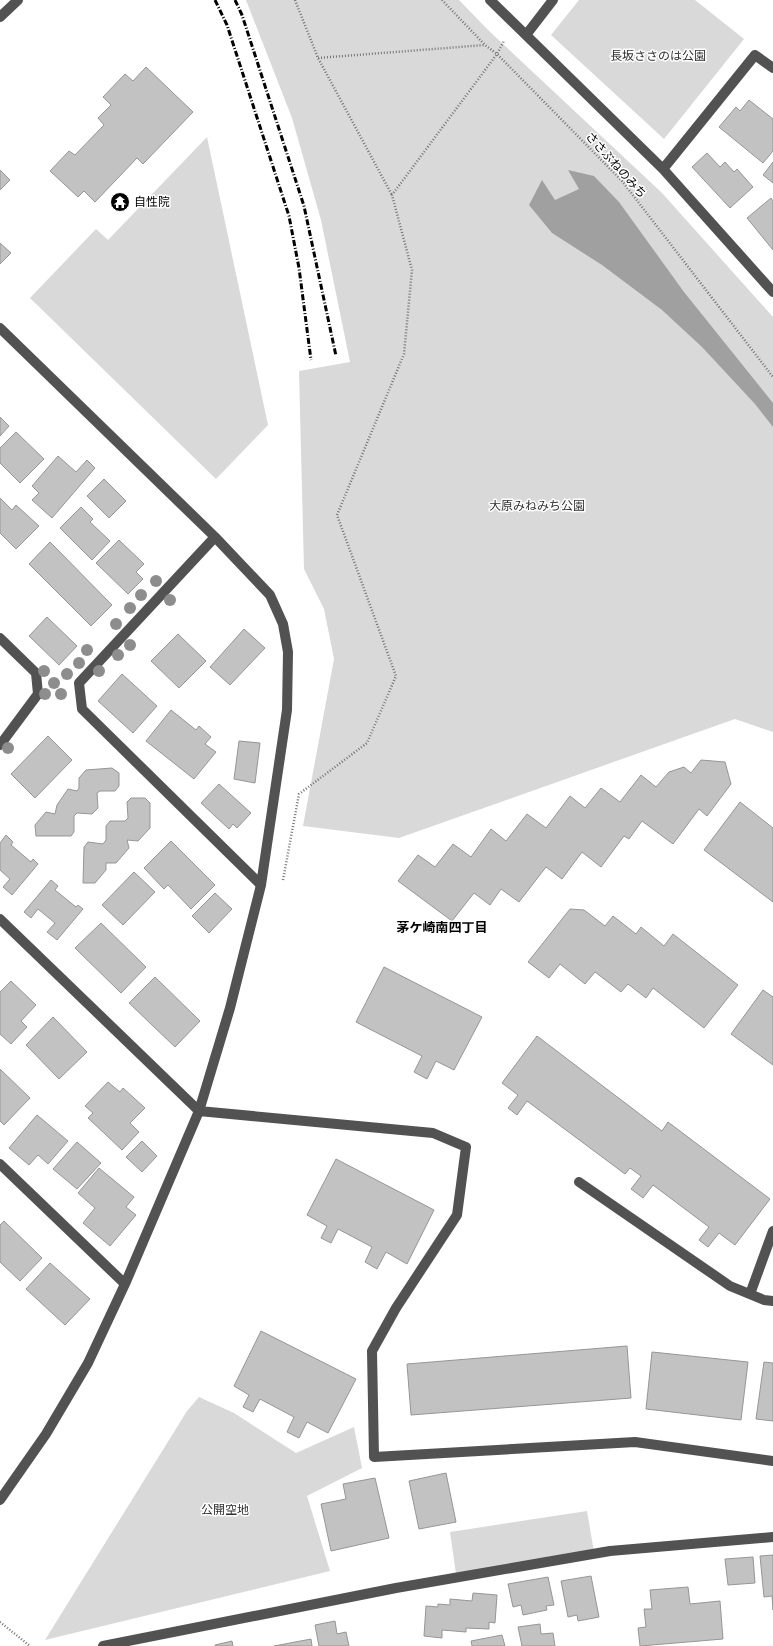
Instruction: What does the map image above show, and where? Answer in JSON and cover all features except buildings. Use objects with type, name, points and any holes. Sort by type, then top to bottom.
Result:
[{"type":"street","points":[[0,17],[18,0]]},
{"type":"street","points":[[490,0],[663,169],[773,292]]},
{"type":"street","points":[[526,35],[553,0]]},
{"type":"street","points":[[663,169],[755,55],[773,68]]},
{"type":"street","points":[[0,328],[214,537],[270,595],[284,624],[288,652],[287,710],[261,885],[230,1008],[198,1111],[125,1284],[88,1363],[46,1434],[0,1500]]},
{"type":"street","points":[[214,537],[79,683],[82,710],[261,885]]},
{"type":"street","points":[[0,638],[36,673],[38,694],[0,745]]},
{"type":"street","points":[[0,919],[198,1111],[433,1133],[466,1147],[457,1215],[396,1308],[372,1351],[374,1457],[635,1442],[773,1460]]},
{"type":"street","points":[[0,1164],[125,1284]]},
{"type":"street","points":[[579,1182],[730,1286],[764,1300],[773,1301]]},
{"type":"street","points":[[750,1294],[773,1231]]},
{"type":"street","points":[[103,1646],[396,1588],[610,1551],[773,1536]]},
{"type":"path","points":[[282,886],[299,794],[367,743],[396,676],[338,515],[404,354],[412,270],[392,195],[318,58],[295,0]]},
{"type":"path","name":"ささぶねのみち","points":[[442,0],[485,45],[497,54],[622,181],[773,377]]},
{"type":"path","points":[[318,58],[485,45]]},
{"type":"path","points":[[392,195],[497,54]]},
{"type":"path","points":[[0,1622],[30,1646]]},
{"type":"green space","name":"大原みねみち公園","points":[[246,0],[459,0],[487,29],[662,193],[773,317],[773,732],[735,719],[399,838],[303,826],[334,659],[324,609],[304,569],[299,371],[350,362],[321,220],[292,118]]},
{"type":"green space","name":"長坂ささのは公園","points":[[579,0],[695,0],[744,39],[664,139],[551,35]]},
{"type":"green space","points":[[207,137],[268,425],[216,479],[30,298],[96,229],[108,240]]},
{"type":"green space","name":"公開空地","points":[[199,1397],[234,1413],[296,1453],[354,1427],[362,1468],[307,1496],[330,1571],[45,1640],[187,1411]]},
{"type":"green space","points":[[587,1511],[594,1552],[456,1574],[450,1532]]},
{"type":"shaded area","points":[[568,170],[594,176],[619,202],[684,292],[773,403],[773,427],[755,404],[702,347],[662,310],[602,265],[552,233],[529,205],[542,180],[555,200],[579,189]]},
{"type":"railway","points":[[215,0],[227,25],[289,216],[299,268],[311,360]]},
{"type":"railway","points":[[235,0],[242,15],[304,206],[336,356]]},
{"type":"place","name":"自性院","points":[[120,202]]},
{"type":"district","name":"茅ケ崎南四丁目","points":[[442,927]]}]
